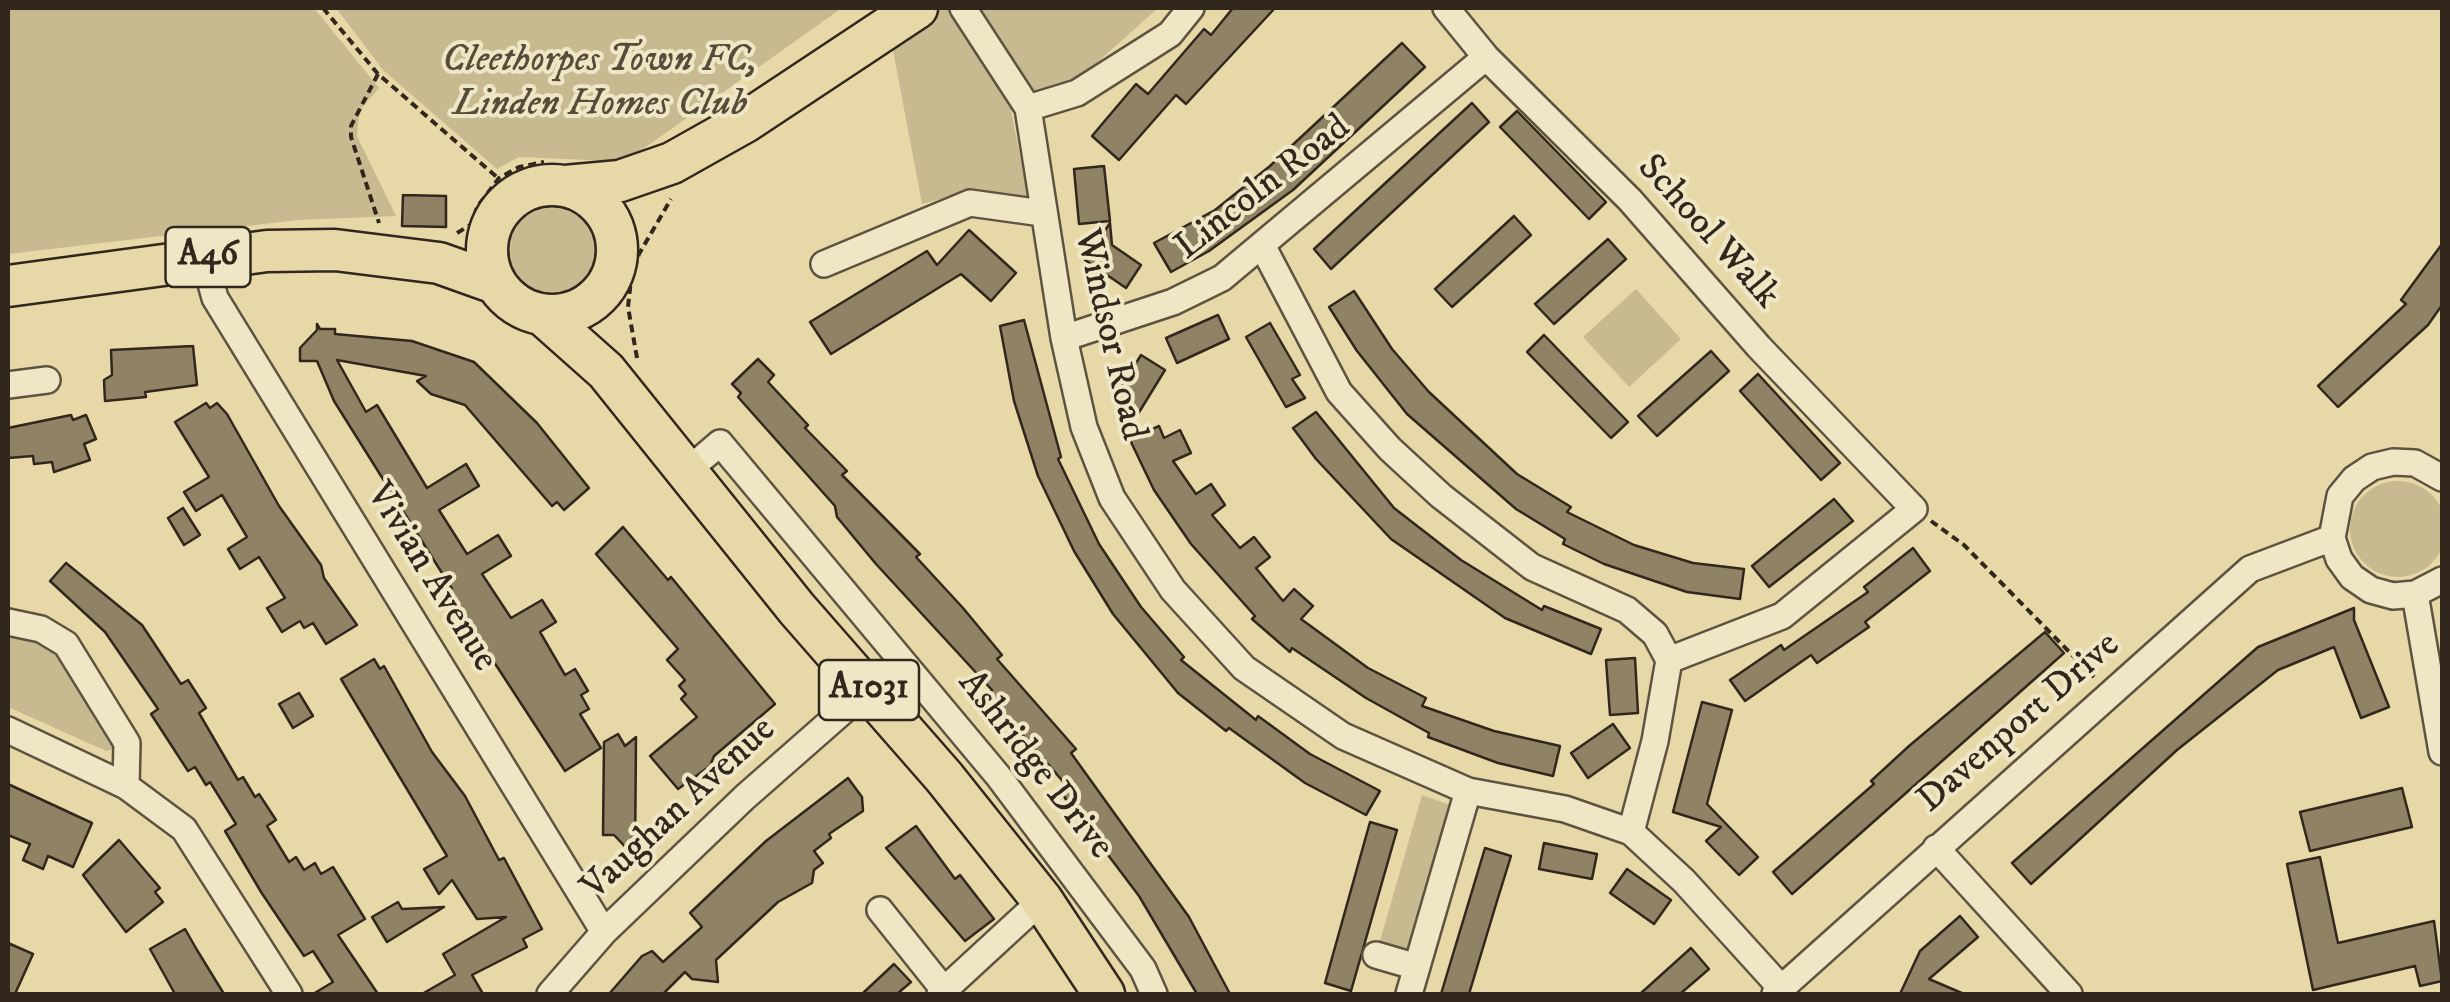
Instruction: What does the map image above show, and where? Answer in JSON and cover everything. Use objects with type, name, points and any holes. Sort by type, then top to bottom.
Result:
[{"type":"main road","name":"A46","points":[[394,258],[437,254],[490,229],[498,212],[527,189],[620,181],[672,163],[745,122],[793,86],[916,8]]},
{"type":"main road","name":"A46","points":[[605,288],[617,260],[618,245],[639,200],[672,163]]},
{"type":"main road","points":[[564,186],[601,206],[618,245]]},
{"type":"main road","points":[[490,229],[486,247],[495,283]]},
{"type":"main road","name":"A46","points":[[8,286],[267,251],[394,258],[468,270],[495,283],[524,309],[543,315]]},
{"type":"main road","points":[[543,315],[578,310],[605,288]]},
{"type":"main road","name":"A1031","points":[[605,288],[604,342],[622,394]]},
{"type":"main road","name":"A1031","points":[[543,315],[587,350],[868,688],[1042,900],[1104,994]]},
{"type":"street","name":"Windsor Road","points":[[963,8],[1028,108],[1042,213],[1084,427],[1112,498],[1173,590],[1244,668],[1343,736],[1468,791],[1566,808],[1631,832],[1694,892],[1779,992]]},
{"type":"street","points":[[1028,108],[1077,93],[1170,34],[1191,8]]},
{"type":"street","name":"School Walk","points":[[1446,8],[1486,57],[1630,200],[1759,347],[1914,508]]},
{"type":"street","name":"Lincoln Road","points":[[1064,338],[1173,302],[1222,278],[1486,57]]},
{"type":"street","points":[[824,264],[970,203],[1042,213]]},
{"type":"street","points":[[1262,247],[1339,392],[1390,449],[1442,496],[1532,566],[1627,610],[1655,634],[1668,660],[1655,741],[1631,832]]},
{"type":"street","name":"Vivian Avenue","points":[[204,258],[215,298],[604,932]]},
{"type":"street","points":[[8,385],[47,380]]},
{"type":"street","name":"Ashridge Drive","points":[[686,472],[720,442],[999,777],[1144,969],[1154,994]]},
{"type":"street","points":[[2440,470],[2393,462],[2363,473],[2340,496],[2332,538],[2339,559],[2352,578],[2371,590],[2393,596],[2415,594],[2442,580]]},
{"type":"street","points":[[1668,660],[1782,616],[1914,508]]},
{"type":"street","name":"Davenport Drive","points":[[1779,992],[2250,568],[2332,538]]},
{"type":"street","points":[[2415,594],[2442,752]]},
{"type":"street","points":[[8,622],[40,628],[66,644],[127,743],[126,786]]},
{"type":"street","name":"Vaughan Avenue","points":[[550,994],[604,932],[745,797],[868,688]]},
{"type":"street","points":[[8,730],[126,786],[184,829],[288,994]]},
{"type":"street","points":[[1409,994],[1468,791]]},
{"type":"street","points":[[1936,848],[2070,994]]},
{"type":"street","points":[[880,910],[942,992],[1042,900]]},
{"type":"street","points":[[1376,955],[1417,967]]},
{"type":"path","points":[[323,8],[378,74],[499,178]]},
{"type":"path","points":[[378,74],[351,126],[351,137],[394,258]]},
{"type":"path","points":[[1914,508],[1964,545],[2111,695]]},
{"type":"green space","points":[[8,8],[314,8],[379,88],[359,111],[357,136],[396,216],[298,220],[8,254]]},
{"type":"green space","name":"Cleethorpes Town FC, Linden Homes Club","points":[[336,8],[842,8],[643,149],[612,161],[519,157],[497,169],[383,70]]},
{"type":"green space","points":[[943,8],[1158,8],[1070,87],[1011,110],[1028,198],[977,189],[922,204],[893,50]]},
{"type":"green space","points":[[552,196],[572,200],[589,212],[601,229],[605,249],[601,269],[589,286],[572,298],[552,302],[532,298],[515,286],[503,269],[499,249],[503,229],[515,212],[532,200]]},
{"type":"green space","points":[[1636,289],[1681,339],[1629,387],[1583,337]]},
{"type":"green space","points":[[2398,481],[2416,485],[2432,495],[2442,511],[2446,529],[2442,547],[2432,563],[2416,573],[2398,577],[2380,573],[2364,563],[2354,547],[2350,529],[2354,511],[2364,495],[2380,485]]},
{"type":"green space","points":[[8,633],[43,639],[66,659],[118,748],[106,751],[8,707]]},
{"type":"green space","points":[[1422,795],[1456,807],[1413,958],[1378,948]]},
{"type":"building","points":[[1233,8],[1275,8],[1186,104],[1176,95],[1119,160],[1092,136],[1136,84],[1148,94],[1204,29],[1211,35]]},
{"type":"building","points":[[1402,43],[1425,67],[1293,190],[1209,251],[1171,272],[1154,243],[1215,210],[1270,166]]},
{"type":"building","points":[[1472,103],[1489,122],[1331,269],[1314,249]]},
{"type":"building","points":[[1517,111],[1606,202],[1589,219],[1500,127]]},
{"type":"building","points":[[1104,166],[1110,221],[1079,224],[1074,169]]},
{"type":"building","points":[[403,195],[446,196],[446,227],[402,226]]},
{"type":"building","points":[[1514,216],[1531,235],[1452,307],[1435,289]]},
{"type":"building","points":[[1110,223],[1112,245],[1141,265],[1126,288],[1085,260]]},
{"type":"building","points":[[969,230],[1016,273],[991,301],[961,274],[831,354],[810,322],[927,251],[937,265]]},
{"type":"building","points":[[1608,239],[1626,259],[1554,324],[1535,304]]},
{"type":"building","points":[[2442,244],[2442,305],[2428,325],[2338,407],[2318,386],[2406,304],[2401,300]]},
{"type":"building","points":[[1354,291],[1392,349],[1429,392],[1517,474],[1571,507],[1567,512],[1634,545],[1693,563],[1744,569],[1740,599],[1687,592],[1604,564],[1563,544],[1565,539],[1516,509],[1407,414],[1357,351],[1329,307]]},
{"type":"building","points":[[1218,315],[1229,339],[1177,363],[1166,338]]},
{"type":"building","points":[[1024,320],[1061,457],[1058,459],[1099,544],[1141,607],[1184,657],[1181,660],[1256,720],[1258,716],[1310,754],[1380,791],[1366,815],[1305,783],[1229,728],[1226,731],[1178,693],[1113,614],[1074,551],[1038,476],[1014,401],[1000,326]]},
{"type":"building","points":[[1270,323],[1300,375],[1292,379],[1305,398],[1286,407],[1246,337]]},
{"type":"building","points":[[317,324],[320,329],[335,329],[335,334],[412,341],[474,362],[537,423],[589,488],[564,510],[557,502],[552,506],[465,405],[431,394],[417,381],[426,376],[337,360],[366,412],[377,405],[427,488],[466,464],[479,486],[439,510],[467,554],[498,535],[511,556],[482,574],[511,618],[542,600],[556,622],[540,632],[565,675],[575,669],[588,691],[581,695],[589,709],[580,714],[601,748],[565,771],[448,591],[452,589],[334,401],[317,361],[300,361],[300,348],[317,330]]},
{"type":"building","points":[[1544,335],[1628,422],[1611,438],[1527,352]]},
{"type":"building","points":[[193,346],[197,385],[145,392],[146,397],[105,401],[104,380],[112,375],[111,350]]},
{"type":"building","points":[[1711,351],[1729,371],[1657,436],[1638,416]]},
{"type":"building","points":[[1141,355],[1165,370],[1138,414],[1114,399]]},
{"type":"building","points":[[758,359],[774,375],[768,382],[847,471],[842,475],[920,554],[916,557],[1002,655],[997,659],[1076,749],[1071,753],[1189,917],[1230,994],[1197,994],[1139,896],[1065,798],[1061,788],[1066,785],[994,702],[989,693],[992,690],[876,564],[837,517],[835,506],[738,397],[741,393],[732,384]]},
{"type":"building","points":[[1758,374],[1840,463],[1821,480],[1740,391]]},
{"type":"building","points":[[206,403],[210,408],[217,403],[227,414],[279,506],[357,625],[326,644],[313,623],[304,628],[300,621],[282,632],[267,608],[285,598],[259,557],[240,569],[228,549],[247,537],[222,495],[196,511],[184,492],[209,477],[175,422]]},
{"type":"building","points":[[1316,412],[1394,508],[1461,560],[1542,610],[1544,606],[1601,629],[1591,654],[1505,618],[1391,539],[1316,459],[1293,428]]},
{"type":"building","points":[[71,415],[73,420],[86,415],[96,439],[84,444],[90,460],[54,472],[52,462],[34,464],[33,456],[8,458],[8,428]]},
{"type":"building","points":[[1159,426],[1164,438],[1180,430],[1191,453],[1173,461],[1196,494],[1211,484],[1225,505],[1212,515],[1240,548],[1254,537],[1270,557],[1256,568],[1283,601],[1294,589],[1313,606],[1301,619],[1368,668],[1426,698],[1422,706],[1494,731],[1560,746],[1553,776],[1498,763],[1428,737],[1429,733],[1366,698],[1292,648],[1290,652],[1252,619],[1255,616],[1191,544],[1154,490],[1130,440]]},
{"type":"building","points":[[1834,499],[1853,521],[1769,587],[1752,566]]},
{"type":"building","points":[[183,508],[200,535],[184,545],[168,518]]},
{"type":"building","points":[[623,527],[668,580],[671,577],[775,704],[714,756],[710,766],[678,789],[650,756],[697,717],[681,699],[686,694],[679,686],[685,680],[667,660],[678,649],[596,554]]},
{"type":"building","points":[[1913,548],[1930,571],[1865,622],[1869,627],[1817,663],[1811,655],[1745,701],[1730,680],[1781,645],[1784,650],[1868,592],[1864,587]]},
{"type":"building","points":[[66,563],[142,625],[181,684],[188,680],[206,708],[199,713],[238,780],[243,777],[276,820],[267,826],[289,862],[296,857],[304,870],[315,863],[321,874],[333,867],[365,919],[338,935],[378,994],[313,994],[333,982],[313,951],[304,956],[261,892],[225,831],[236,824],[210,782],[206,785],[195,767],[188,771],[151,714],[158,709],[105,632],[50,581]]},
{"type":"building","points":[[2354,608],[2354,620],[2389,707],[2361,718],[2334,647],[2278,670],[2177,750],[2031,884],[2012,863],[2258,647]]},
{"type":"building","points":[[2045,632],[2064,653],[1792,894],[1773,872],[1874,784],[1871,781],[1909,746]]},
{"type":"building","points":[[1635,658],[1638,713],[1610,715],[1606,660]]},
{"type":"building","points":[[374,659],[380,669],[384,666],[432,752],[465,796],[499,860],[504,858],[542,929],[523,939],[527,947],[472,975],[483,994],[422,994],[455,975],[443,954],[506,917],[477,919],[452,880],[439,894],[424,869],[447,856],[341,679]]},
{"type":"building","points":[[299,693],[313,716],[293,728],[279,704]]},
{"type":"building","points":[[1702,702],[1732,710],[1707,804],[1758,857],[1739,875],[1706,841],[1721,827],[1673,812]]},
{"type":"building","points":[[1613,724],[1630,748],[1588,778],[1571,753]]},
{"type":"building","points":[[618,734],[625,746],[636,737],[635,857],[614,835],[603,835],[604,742]]},
{"type":"building","points":[[848,778],[862,797],[863,811],[829,834],[831,838],[814,851],[823,863],[814,870],[812,883],[778,902],[716,960],[718,982],[692,979],[685,972],[663,994],[609,994],[642,956],[652,951],[663,962],[702,927],[690,913],[766,841]]},
{"type":"building","points":[[8,784],[92,823],[73,867],[48,856],[43,869],[23,860],[30,844],[8,835]]},
{"type":"building","points":[[2402,788],[2412,827],[2310,851],[2300,812]]},
{"type":"building","points":[[1370,822],[1397,830],[1351,991],[1325,983]]},
{"type":"building","points":[[916,826],[955,879],[960,875],[994,919],[965,941],[886,848]]},
{"type":"building","points":[[119,840],[160,888],[155,892],[163,902],[126,932],[83,875]]},
{"type":"building","points":[[1544,843],[1597,854],[1592,879],[1539,869]]},
{"type":"building","points":[[1485,848],[1511,856],[1469,994],[1441,994]]},
{"type":"building","points":[[2320,857],[2338,943],[2434,921],[2442,981],[2420,986],[2415,966],[2313,990],[2287,864]]},
{"type":"building","points":[[1627,869],[1671,900],[1654,924],[1610,893]]},
{"type":"building","points":[[398,902],[402,909],[444,907],[387,942],[372,917]]},
{"type":"building","points":[[1960,916],[1978,937],[1929,979],[1964,994],[1900,994],[1920,951]]},
{"type":"building","points":[[185,929],[224,994],[175,994],[150,949]]},
{"type":"building","points":[[8,943],[33,954],[15,994],[8,994]]},
{"type":"building","points":[[1691,948],[1709,969],[1680,994],[1640,994]]},
{"type":"building","points":[[894,964],[911,982],[897,994],[862,994]]}]
